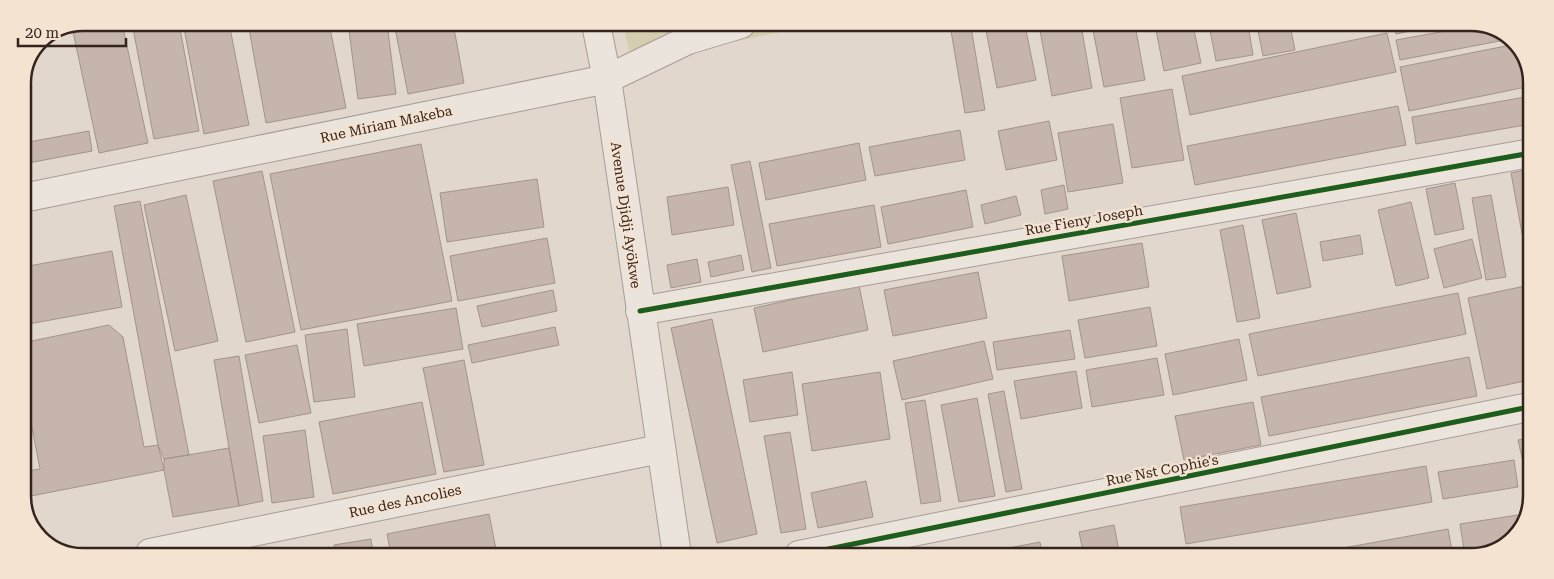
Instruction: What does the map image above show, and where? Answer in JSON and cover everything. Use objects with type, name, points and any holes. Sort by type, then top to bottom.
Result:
[{"type":"street","name":"Avenue Djidji Ayökwe","points":[[597,31],[607,79],[676,548]]},
{"type":"street","name":"Rue Miriam Makeba","points":[[31,196],[607,79],[688,40],[718,31]]},
{"type":"street","name":"Rue Fieny Joseph","points":[[640,311],[1523,154]]},
{"type":"street","name":"Rue Nst Cophie's","points":[[834,548],[1523,408]]},
{"type":"street","name":"Rue des Ancolies","points":[[175,548],[660,449]]},
{"type":"shaded area","points":[[625,31],[784,31],[632,64]]},
{"type":"building","points":[[124,31],[148,143],[99,153],[73,32]]},
{"type":"building","points":[[134,31],[180,31],[199,131],[154,139]]},
{"type":"building","points":[[185,31],[231,31],[249,125],[204,134]]},
{"type":"building","points":[[249,31],[331,31],[346,108],[266,123]]},
{"type":"building","points":[[349,31],[388,31],[396,94],[358,99]]},
{"type":"building","points":[[396,31],[454,31],[464,83],[408,94]]},
{"type":"building","points":[[951,31],[972,31],[985,110],[965,113]]},
{"type":"building","points":[[986,31],[1026,31],[1036,80],[997,88]]},
{"type":"building","points":[[1040,31],[1082,31],[1092,88],[1052,96]]},
{"type":"building","points":[[1093,31],[1136,31],[1145,80],[1104,87]]},
{"type":"building","points":[[1156,31],[1194,31],[1201,63],[1164,71]]},
{"type":"building","points":[[1210,31],[1249,31],[1253,55],[1216,61]]},
{"type":"building","points":[[1258,31],[1291,31],[1295,50],[1263,56]]},
{"type":"building","points":[[1395,31],[1411,31],[1396,34]]},
{"type":"building","points":[[1446,31],[1471,31],[1488,34],[1501,41],[1400,60],[1396,40]]},
{"type":"building","points":[[1387,33],[1396,72],[1190,115],[1182,76]]},
{"type":"building","points":[[1508,46],[1520,66],[1523,88],[1409,111],[1400,67]]},
{"type":"building","points":[[1172,89],[1184,160],[1132,168],[1120,98]]},
{"type":"building","points":[[1523,97],[1523,125],[1416,144],[1412,117]]},
{"type":"building","points":[[1398,106],[1406,145],[1195,185],[1187,146]]},
{"type":"building","points":[[1049,121],[1057,160],[1006,170],[998,131]]},
{"type":"building","points":[[1113,124],[1123,183],[1068,192],[1058,133]]},
{"type":"building","points":[[960,130],[965,160],[875,176],[869,147]]},
{"type":"building","points":[[89,131],[92,151],[31,162],[31,142]]},
{"type":"building","points":[[859,143],[866,180],[766,200],[759,163]]},
{"type":"building","points":[[421,144],[452,301],[301,330],[270,174]]},
{"type":"building","points":[[750,161],[771,268],[752,272],[731,165]]},
{"type":"building","points":[[262,171],[295,332],[246,342],[213,181]]},
{"type":"building","points":[[1523,171],[1523,239],[1511,173]]},
{"type":"building","points":[[537,179],[544,227],[447,242],[440,193]]},
{"type":"building","points":[[1455,183],[1464,229],[1435,235],[1426,189]]},
{"type":"building","points":[[1064,185],[1068,209],[1045,214],[1041,190]]},
{"type":"building","points":[[728,187],[734,225],[672,235],[667,197]]},
{"type":"building","points":[[966,190],[973,227],[888,244],[881,207]]},
{"type":"building","points":[[186,195],[218,341],[175,351],[144,205]]},
{"type":"building","points":[[1491,195],[1506,277],[1486,280],[1472,198]]},
{"type":"building","points":[[1016,196],[1021,215],[985,224],[981,205]]},
{"type":"building","points":[[140,201],[189,455],[164,459],[158,445],[114,206]]},
{"type":"building","points":[[1411,202],[1429,278],[1396,286],[1378,210]]},
{"type":"building","points":[[874,205],[881,247],[777,266],[769,224]]},
{"type":"building","points":[[1296,213],[1311,287],[1277,294],[1262,220]]},
{"type":"building","points":[[1243,225],[1260,318],[1237,322],[1220,230]]},
{"type":"building","points":[[1360,235],[1363,254],[1323,261],[1320,242]]},
{"type":"building","points":[[547,238],[555,283],[458,301],[450,256]]},
{"type":"building","points":[[1472,239],[1482,278],[1444,288],[1434,249]]},
{"type":"building","points":[[1142,243],[1149,287],[1069,301],[1062,256]]},
{"type":"building","points":[[112,251],[122,307],[31,324],[31,266]]},
{"type":"building","points":[[741,255],[744,270],[711,277],[708,262]]},
{"type":"building","points":[[697,259],[701,282],[671,288],[667,265]]},
{"type":"building","points":[[978,272],[987,318],[893,336],[884,290]]},
{"type":"building","points":[[859,285],[868,330],[763,352],[754,308]]},
{"type":"building","points":[[1523,286],[1523,381],[1487,389],[1468,298]]},
{"type":"building","points":[[553,290],[557,311],[482,327],[477,306]]},
{"type":"building","points":[[1458,293],[1466,334],[1258,376],[1249,334]]},
{"type":"building","points":[[1150,307],[1157,346],[1085,358],[1078,320]]},
{"type":"building","points":[[456,308],[463,349],[364,366],[357,324]]},
{"type":"building","points":[[712,319],[757,534],[717,543],[671,328]]},
{"type":"building","points":[[109,325],[123,337],[144,447],[158,445],[164,470],[31,496],[31,470],[40,469],[31,422],[31,341]]},
{"type":"building","points":[[555,327],[559,345],[472,363],[468,345]]},
{"type":"building","points":[[347,329],[355,397],[314,402],[305,335]]},
{"type":"building","points":[[1070,330],[1075,359],[997,370],[993,342]]},
{"type":"building","points":[[1239,339],[1247,380],[1173,395],[1165,354]]},
{"type":"building","points":[[984,341],[993,379],[902,400],[893,361]]},
{"type":"building","points":[[297,345],[311,413],[259,423],[245,355]]},
{"type":"building","points":[[239,356],[263,501],[239,506],[214,360]]},
{"type":"building","points":[[1469,357],[1477,396],[1269,436],[1261,397]]},
{"type":"building","points":[[1157,358],[1164,395],[1092,407],[1086,370]]},
{"type":"building","points":[[464,360],[484,465],[444,472],[423,368]]},
{"type":"building","points":[[1076,371],[1082,408],[1021,419],[1014,381]]},
{"type":"building","points":[[792,372],[798,415],[750,422],[743,380]]},
{"type":"building","points":[[880,372],[890,439],[812,451],[802,384]]},
{"type":"building","points":[[1004,391],[1022,489],[1006,492],[988,394]]},
{"type":"building","points":[[977,398],[995,496],[959,502],[941,405]]},
{"type":"building","points":[[925,400],[941,501],[921,504],[905,403]]},
{"type":"building","points":[[422,402],[436,474],[333,494],[319,422]]},
{"type":"building","points":[[1253,402],[1261,445],[1184,460],[1175,416]]},
{"type":"building","points":[[305,430],[314,497],[272,503],[263,436]]},
{"type":"building","points":[[790,432],[806,529],[781,533],[764,436]]},
{"type":"building","points":[[1523,439],[1523,462],[1518,440]]},
{"type":"building","points":[[229,448],[239,506],[173,517],[164,470],[164,459]]},
{"type":"building","points":[[1514,460],[1518,487],[1443,499],[1438,472]]},
{"type":"building","points":[[1426,466],[1432,502],[1186,544],[1180,507]]},
{"type":"building","points":[[866,481],[873,517],[818,528],[811,493]]},
{"type":"building","points":[[489,514],[496,548],[390,548],[387,534]]},
{"type":"building","points":[[1519,515],[1508,533],[1491,544],[1478,547],[1464,548],[1460,524]]},
{"type":"building","points":[[1114,525],[1118,548],[1082,548],[1079,532]]},
{"type":"building","points":[[1448,529],[1452,548],[1343,548]]},
{"type":"building","points":[[371,539],[372,548],[334,548],[334,545]]},
{"type":"building","points":[[1040,542],[1041,548],[1009,548]]},
{"type":"cycle path","points":[[640,311],[1523,154]]},
{"type":"cycle path","points":[[834,548],[1523,408]]}]
